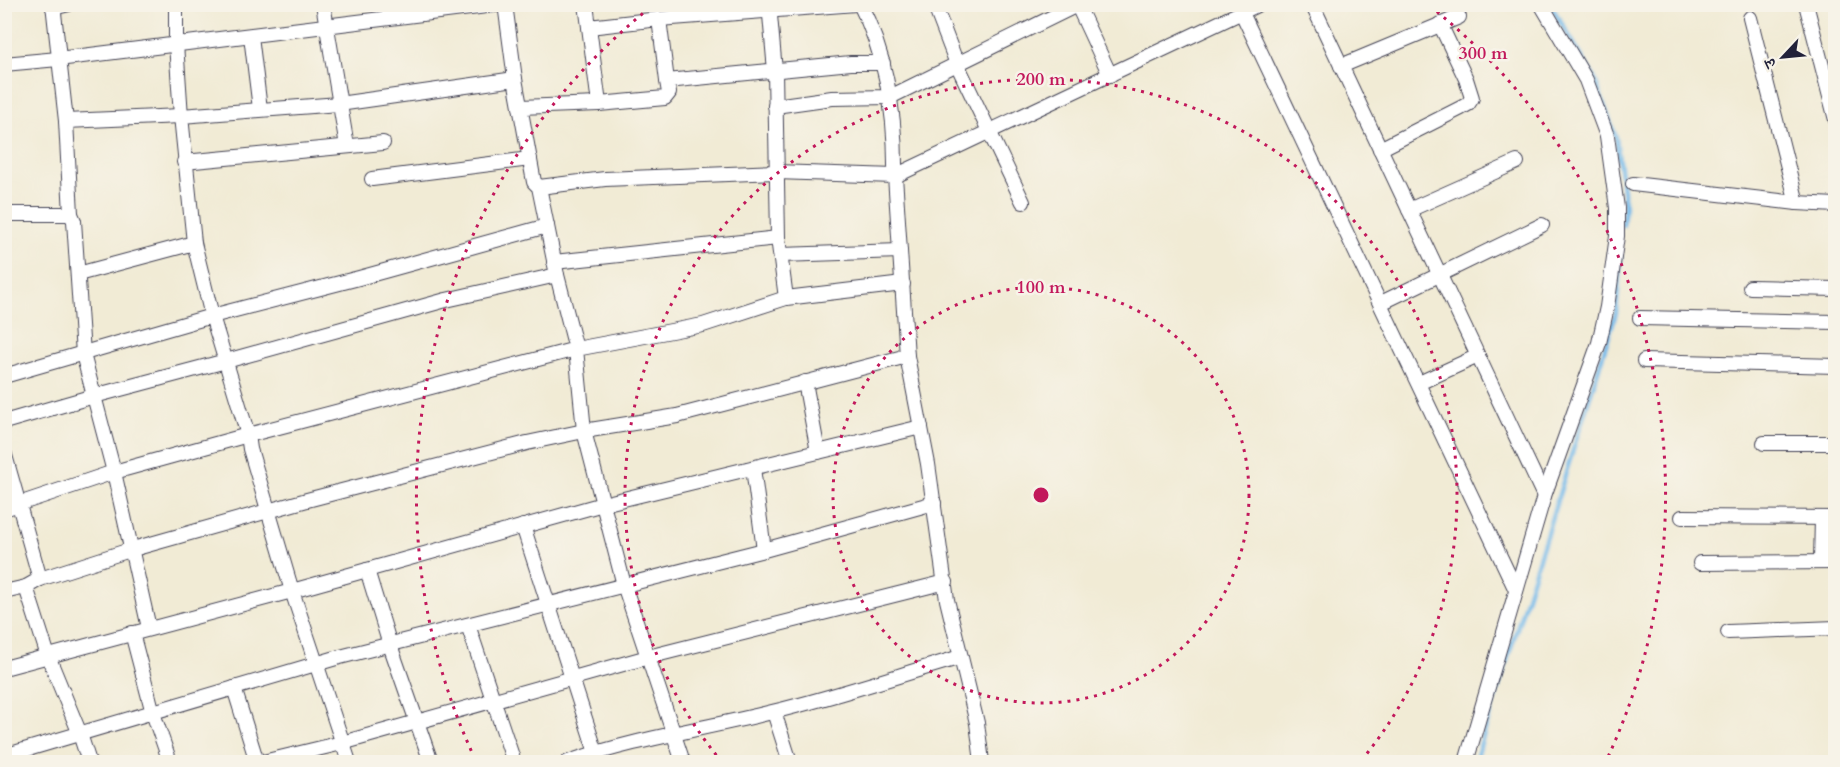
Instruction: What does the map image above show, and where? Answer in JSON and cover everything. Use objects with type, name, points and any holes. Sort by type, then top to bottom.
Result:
[{"type":"street","points":[[69,4],[53,6],[66,121],[83,354],[133,549],[149,628]]},
{"type":"street","points":[[176,4],[176,44],[184,162],[194,243],[212,316],[291,591],[349,762]]},
{"type":"street","points":[[323,4],[347,146]]},
{"type":"street","points":[[4,64],[504,4],[534,182],[539,188],[555,269],[576,349],[584,431],[624,585],[683,762]]},
{"type":"street","points":[[586,4],[599,104]]},
{"type":"street","points":[[589,27],[769,8],[858,4],[867,18],[883,63],[890,97],[896,156],[895,176],[907,356],[928,464],[947,600],[977,723],[982,762]]},
{"type":"street","points":[[934,4],[957,64],[1023,202]]},
{"type":"street","points":[[539,188],[605,179],[776,172],[895,176],[1259,4]]},
{"type":"street","points":[[1312,4],[1544,496]]},
{"type":"street","points":[[1466,762],[1544,496],[1599,343],[1617,236],[1617,208],[1607,136],[1586,80],[1541,4]]},
{"type":"street","points":[[1806,4],[1836,120]]},
{"type":"street","points":[[775,106],[832,98],[890,97],[1078,5],[1110,75]]},
{"type":"street","points":[[769,8],[775,71],[778,238],[786,297]]},
{"type":"street","points":[[1242,13],[1516,590]]},
{"type":"street","points":[[1341,66],[1458,17]]},
{"type":"street","points":[[1750,18],[1797,203]]},
{"type":"street","points":[[520,107],[599,104],[665,98],[669,93],[668,81],[658,19]]},
{"type":"street","points":[[1380,149],[1461,108],[1472,98],[1466,79],[1440,24]]},
{"type":"street","points":[[251,36],[260,109]]},
{"type":"street","points":[[668,81],[851,63],[883,63]]},
{"type":"street","points":[[66,121],[181,116],[339,104],[515,79]]},
{"type":"street","points":[[184,162],[383,143]]},
{"type":"street","points":[[372,178],[530,159]]},
{"type":"street","points":[[1409,210],[1517,162]]},
{"type":"street","points":[[1633,184],[1797,203],[1836,205]]},
{"type":"street","points":[[4,214],[71,214]]},
{"type":"street","points":[[1381,303],[1542,225]]},
{"type":"street","points":[[4,375],[212,316],[547,226]]},
{"type":"street","points":[[4,422],[555,269],[778,238]]},
{"type":"street","points":[[78,274],[194,243]]},
{"type":"street","points":[[781,255],[900,251]]},
{"type":"street","points":[[4,509],[114,472],[576,349],[703,325],[786,297],[903,284]]},
{"type":"street","points":[[1750,287],[1836,289]]},
{"type":"street","points":[[1640,318],[1836,322]]},
{"type":"street","points":[[4,592],[133,549],[504,449],[584,431],[677,416],[907,356]]},
{"type":"street","points":[[1419,383],[1478,356]]},
{"type":"street","points":[[1644,361],[1836,366]]},
{"type":"street","points":[[805,382],[818,452]]},
{"type":"street","points":[[4,668],[603,504],[921,427]]},
{"type":"street","points":[[1764,443],[1836,443]]},
{"type":"street","points":[[4,452],[40,579]]},
{"type":"street","points":[[753,468],[764,550]]},
{"type":"street","points":[[4,756],[316,664],[764,550],[934,503]]},
{"type":"street","points":[[1682,517],[1829,518],[1828,562],[1700,563]]},
{"type":"street","points":[[524,526],[598,757]]},
{"type":"street","points":[[366,570],[430,762]]},
{"type":"street","points":[[263,762],[417,723],[648,657],[946,582]]},
{"type":"street","points":[[26,586],[48,656],[89,762]]},
{"type":"street","points":[[468,625],[514,762]]},
{"type":"street","points":[[1728,632],[1836,628]]},
{"type":"street","points":[[132,633],[153,712],[170,762]]},
{"type":"street","points":[[567,762],[598,757],[674,733],[774,712],[961,657]]},
{"type":"street","points":[[234,688],[256,762]]},
{"type":"street","points":[[774,712],[790,762]]},
{"type":"waterway","points":[[1550,4],[1594,77],[1616,138],[1625,205],[1623,225]]},
{"type":"waterway","points":[[1475,762],[1616,313],[1621,257]]}]
